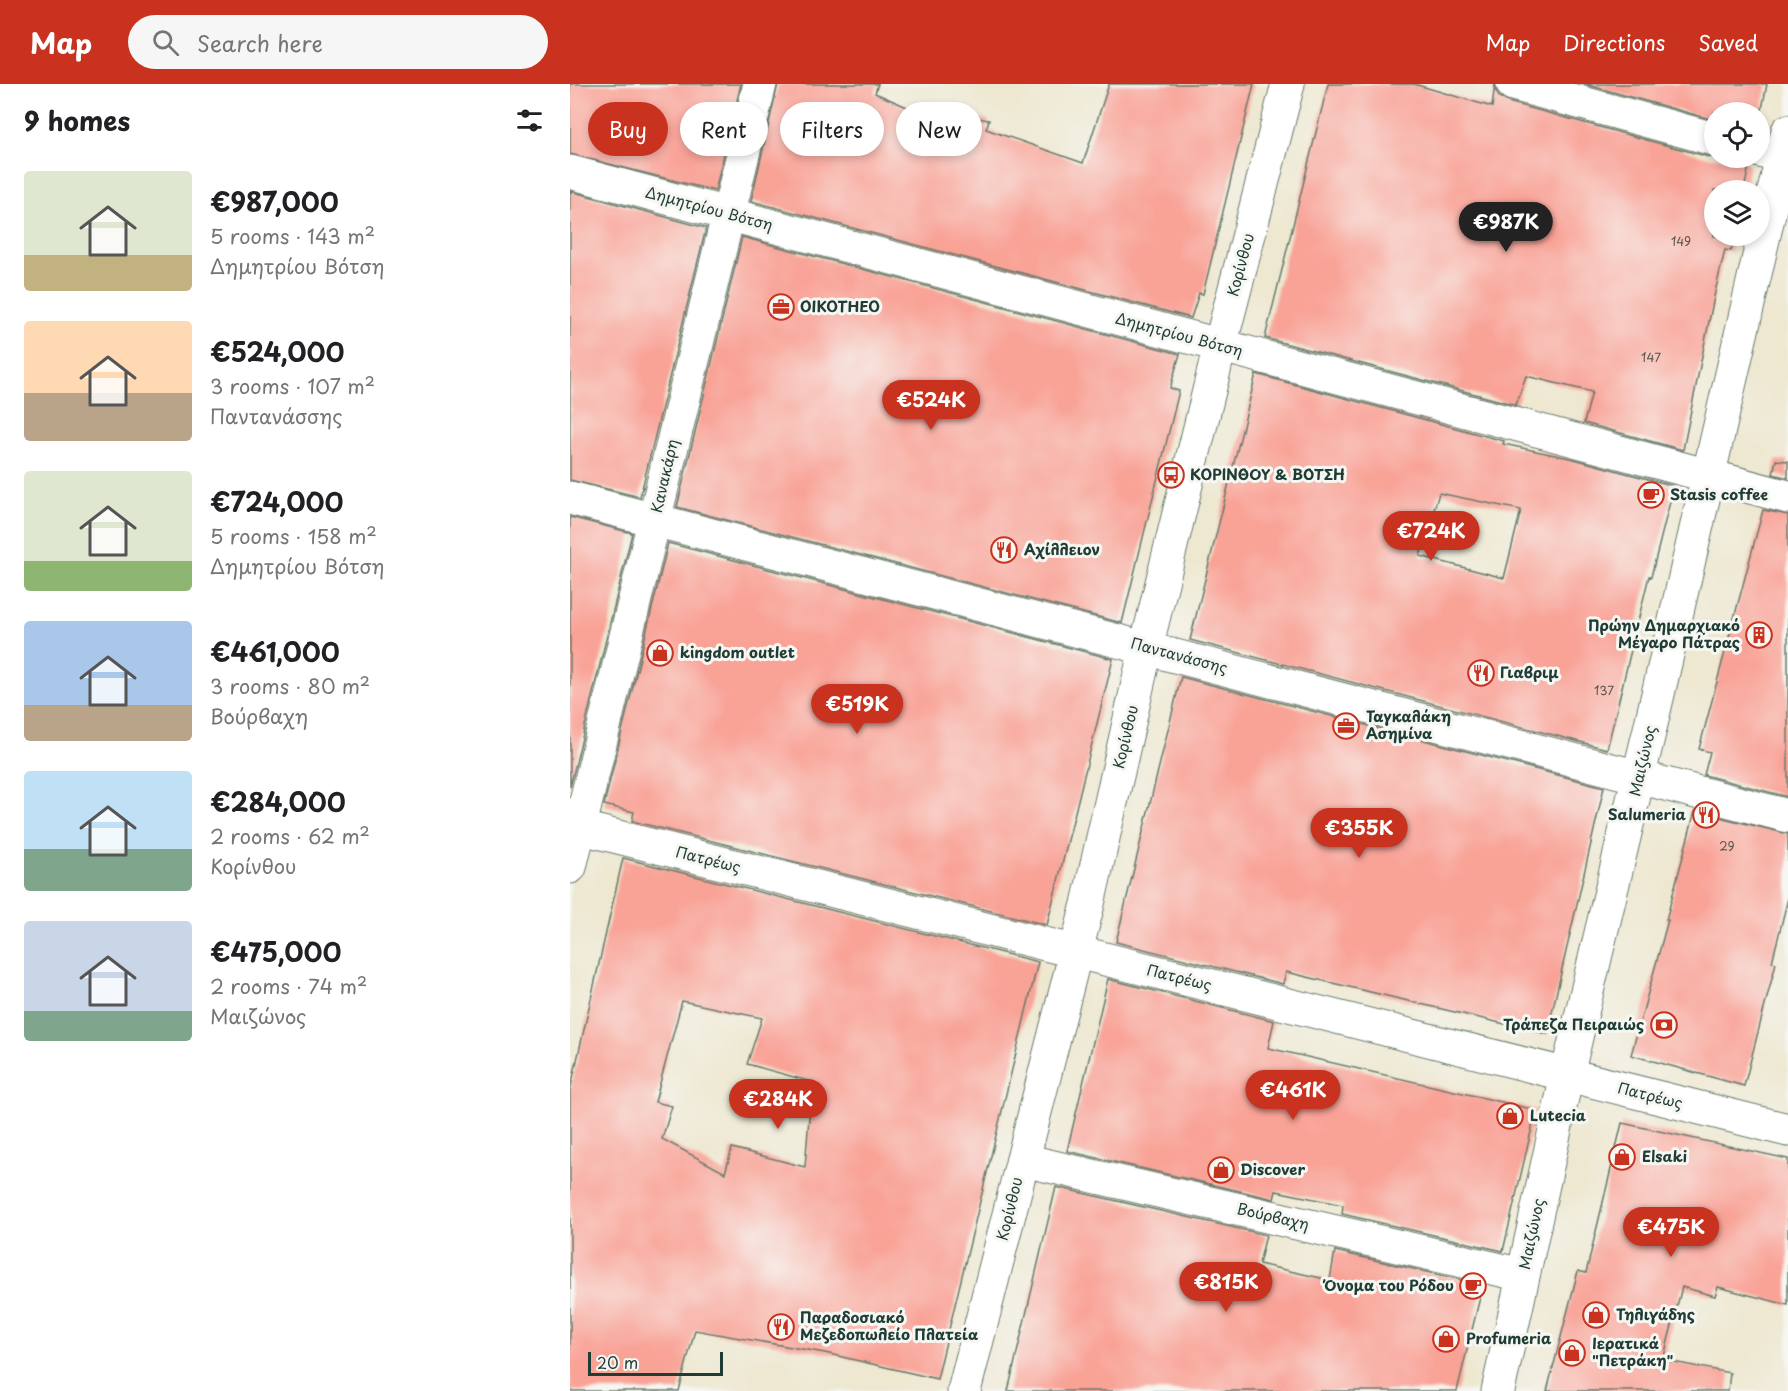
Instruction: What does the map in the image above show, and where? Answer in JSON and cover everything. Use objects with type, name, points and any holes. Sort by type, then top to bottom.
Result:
[{"type":"street","name":"Κανακάρη","points":[[570,867],[575,826],[654,520],[760,84]]},
{"type":"street","name":"Κορίνθου","points":[[964,1391],[1076,952],[1146,648],[1220,346],[1288,84]]},
{"type":"street","points":[[1513,84],[1704,136]]},
{"type":"street","name":"Μαιζώνος","points":[[1498,1391],[1567,1075],[1639,777],[1708,476],[1779,149]]},
{"type":"street","name":"Δημητρίου Βότση","points":[[570,172],[1788,497]]},
{"type":"street","name":"Παντανάσσης","points":[[570,498],[1788,816]]},
{"type":"street","name":"Πατρέως","points":[[575,826],[1788,1130]]},
{"type":"street","name":"Βούρβαχη","points":[[1023,1160],[1523,1275]]},
{"type":"building","points":[[570,84],[741,84],[737,102],[680,102],[680,156],[724,156],[715,191],[570,154]]},
{"type":"building","points":[[778,84],[878,84],[875,93],[896,102],[896,156],[982,156],[982,119],[989,120],[986,129],[1083,163],[1109,84],[1254,84],[1203,294],[1199,293],[1191,318],[751,201],[761,156],[768,156],[768,127]]},
{"type":"building","points":[[1328,84],[1414,84],[1492,107],[1495,84],[1499,97],[1508,102],[1704,156],[1704,168],[1749,168],[1746,180],[1704,180],[1704,246],[1732,246],[1731,251],[1725,250],[1683,450],[1584,423],[1592,392],[1526,376],[1516,405],[1265,338]]},
{"type":"building","points":[[1584,84],[1767,84],[1763,102],[1704,102],[1704,117]]},
{"type":"building","points":[[570,191],[706,228],[640,497],[570,480]]},
{"type":"building","points":[[742,237],[1180,354],[1170,388],[1179,391],[1122,623],[677,507]]},
{"type":"building","points":[[1256,374],[1504,441],[1503,444],[1574,459],[1674,486],[1651,577],[1649,576],[1607,749],[1190,640]],"holes":[[[1439,493],[1521,510],[1504,578],[1420,556]]]},
{"type":"building","points":[[1776,460],[1788,461],[1788,478],[1773,474]]},
{"type":"building","name":"Πρώην Δημαρχιακό Μέγαρο Πάτρας","points":[[1763,510],[1788,515],[1788,797],[1704,775],[1710,752],[1699,749]]},
{"type":"building","points":[[570,517],[632,533],[570,787]]},
{"type":"building","points":[[668,543],[1113,659],[1047,925],[632,821],[634,812],[604,805]]},
{"type":"building","points":[[1181,677],[1604,787],[1547,1034],[1286,972],[1283,984],[1116,942]]},
{"type":"building","points":[[1695,811],[1788,834],[1788,898],[1772,962],[1776,963],[1744,1086],[1631,1055]]},
{"type":"building","points":[[623,858],[1038,962],[937,1379],[825,1353],[695,1330],[679,1391],[570,1391],[570,1091]],"holes":[[[682,1001],[762,1018],[747,1064],[812,1082],[805,1167],[732,1148],[725,1173],[662,1139],[672,1106],[655,1102]]]},
{"type":"building","points":[[1108,979],[1274,1021],[1268,1048],[1536,1110],[1503,1251],[1342,1214],[1343,1205],[1276,1191],[1274,1199],[1067,1151]]},
{"type":"building","points":[[1622,1123],[1788,1159],[1788,1305],[1718,1287],[1715,1296],[1682,1287],[1663,1360],[1730,1373],[1728,1391],[1547,1391],[1578,1271],[1586,1273]]},
{"type":"building","points":[[1056,1187],[1266,1235],[1259,1264],[1330,1280],[1335,1251],[1483,1285],[1457,1391],[1008,1391]]},
{"type":"place","name":"OIKOTHEO","points":[[781,307]]},
{"type":"place","name":"ΚΟΡΙΝΘΟΥ & ΒΟΤΣΗ","points":[[1171,475]]},
{"type":"place","name":"Stasis coffee","points":[[1651,495]]},
{"type":"place","name":"Αχίλλειον","points":[[1004,550]]},
{"type":"place","name":"Πρώην Δημαρχιακό Μέγαρο Πάτρας","points":[[1759,635]]},
{"type":"place","name":"kingdom outlet","points":[[660,653]]},
{"type":"place","name":"Γιαβριμ","points":[[1481,673]]},
{"type":"place","name":"Ταγκαλάκη Ασημίνα","points":[[1346,726]]},
{"type":"place","name":"Salumeria","points":[[1706,815]]},
{"type":"place","name":"Τράπεζα Πειραιώς","points":[[1664,1025]]},
{"type":"place","name":"Lutecia","points":[[1510,1116]]},
{"type":"place","name":"Elsaki","points":[[1622,1157]]},
{"type":"place","name":"Discover","points":[[1221,1170]]},
{"type":"place","name":"Όνομα του Ρόδου","points":[[1473,1286]]},
{"type":"place","name":"Τηλιγάδης","points":[[1596,1315]]},
{"type":"place","name":"Παραδοσιακό Μεζεδοπωλείο Πλατεία","points":[[781,1327]]},
{"type":"place","name":"Profumeria","points":[[1446,1339]]},
{"type":"place","name":"Ιερατικά \"Πετράκη\"","points":[[1572,1353]]}]
